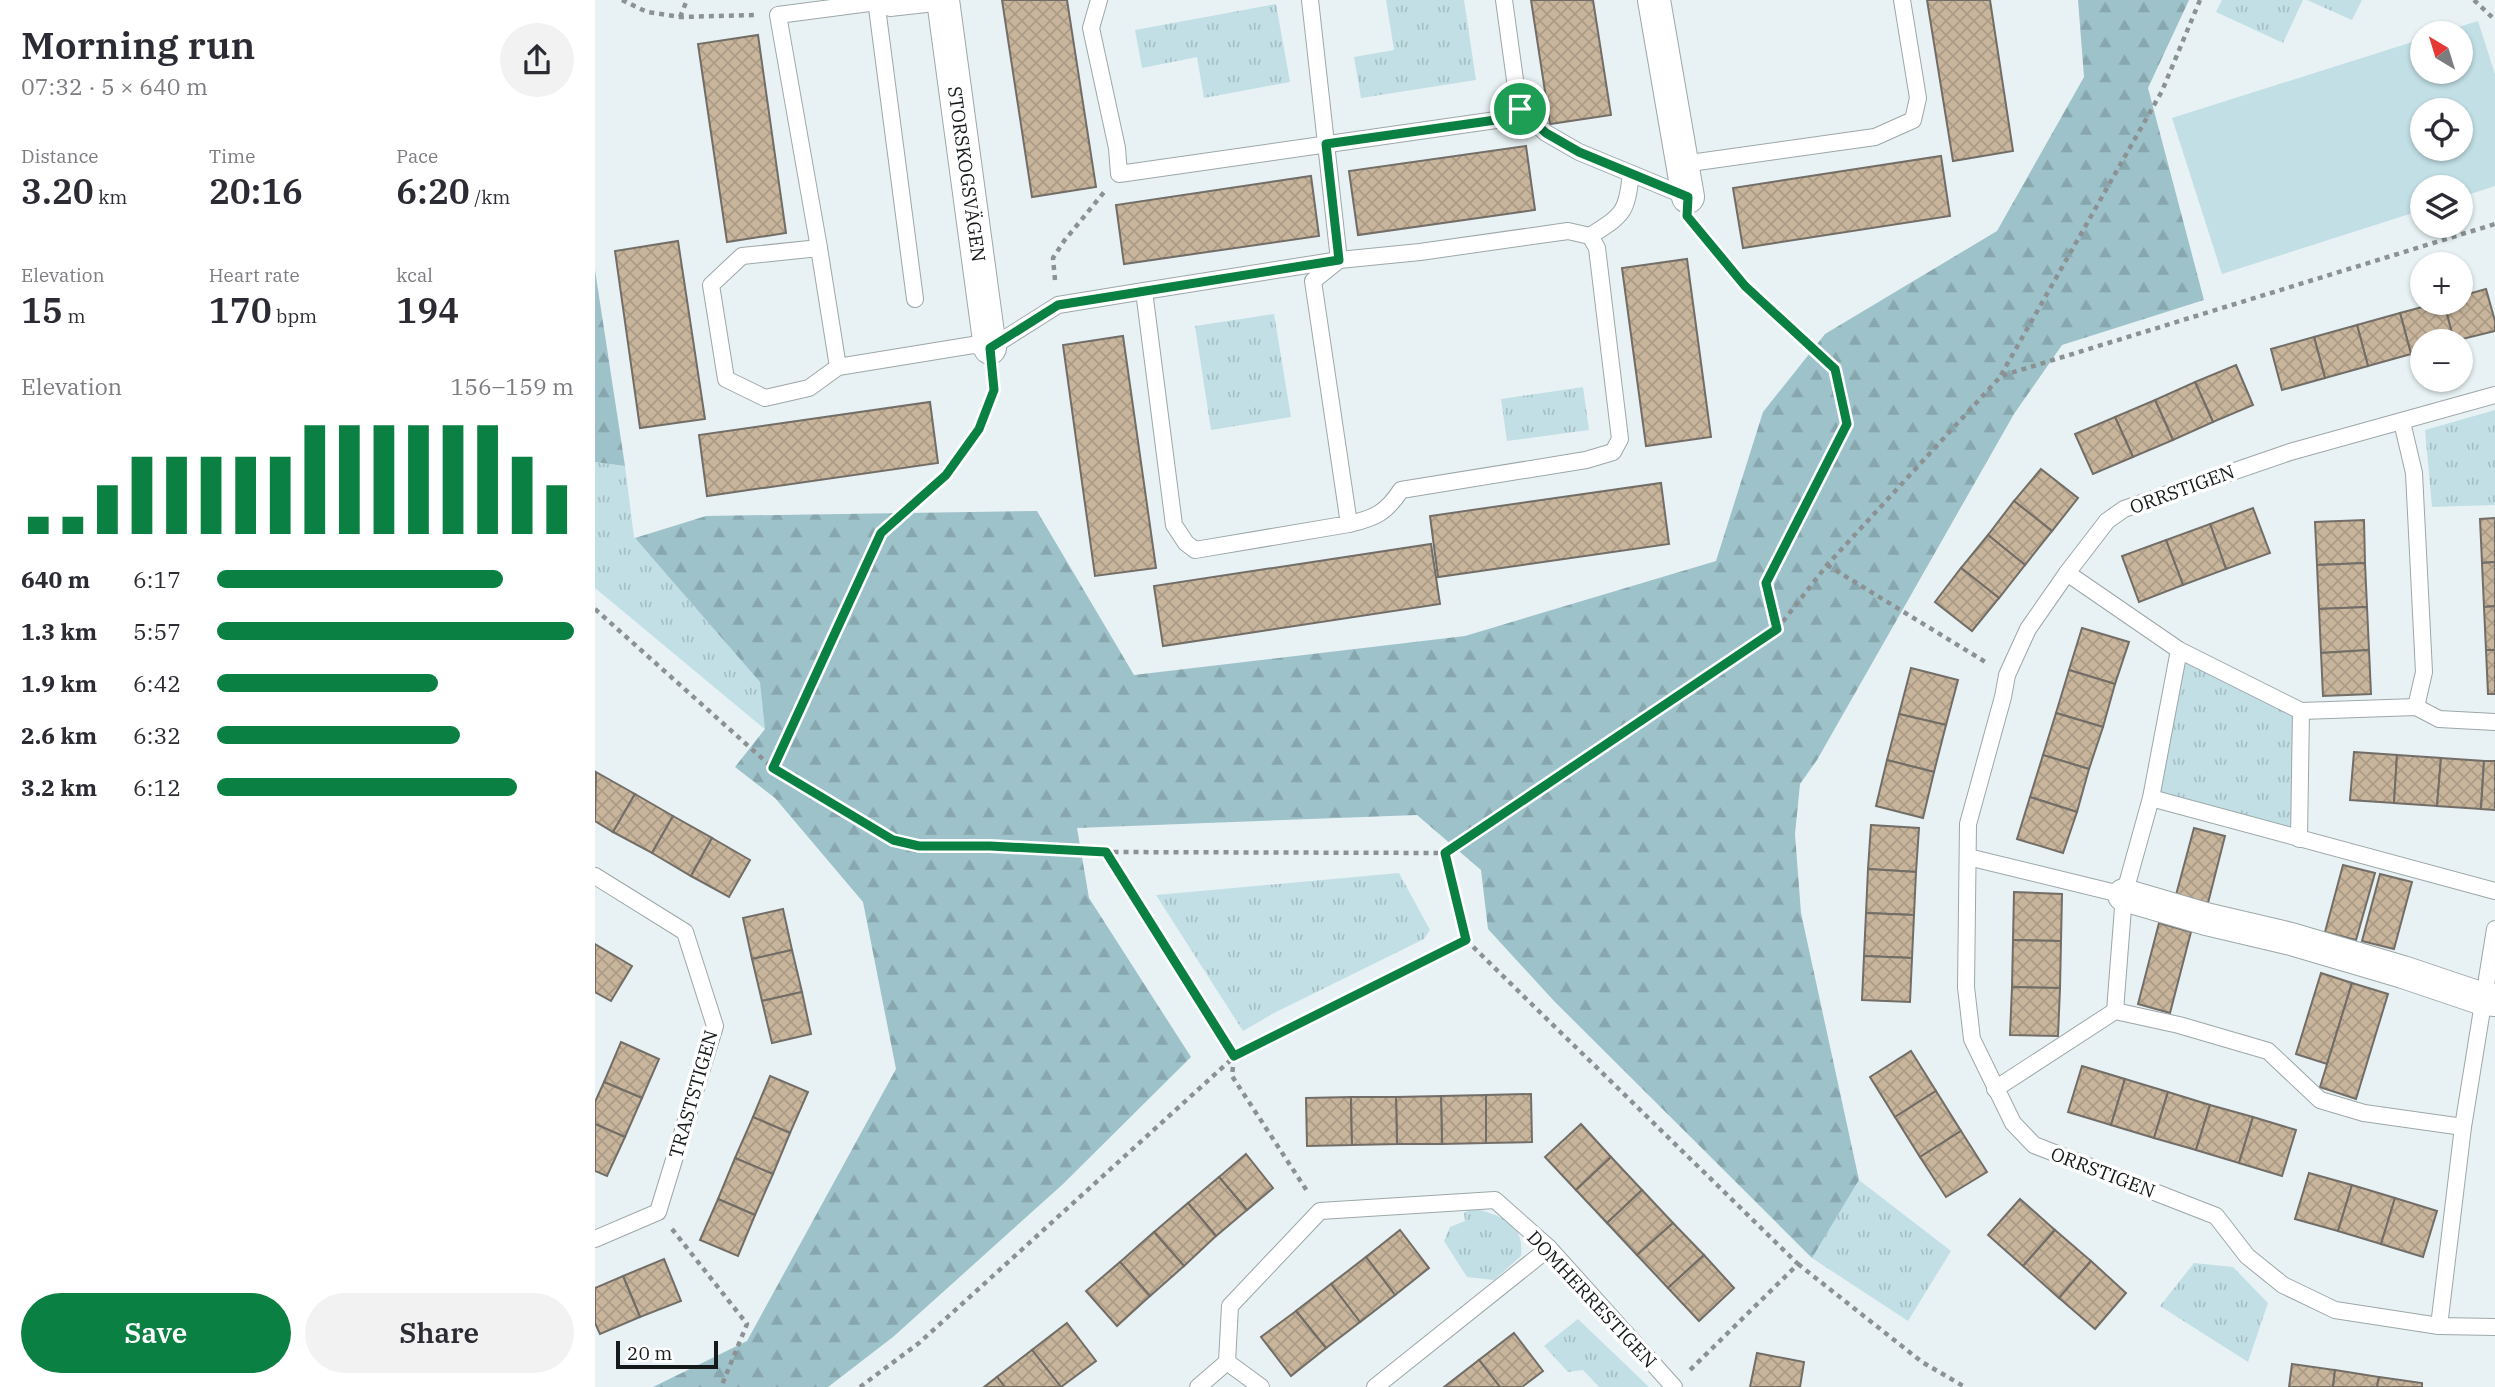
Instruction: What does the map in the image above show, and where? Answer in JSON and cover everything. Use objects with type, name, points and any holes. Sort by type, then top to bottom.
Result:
[{"type":"street","points":[[1654,0],[1688,197]]},
{"type":"street","name":"STORSKOGSVÄGEN","points":[[943,1],[990,348]]},
{"type":"street","points":[[2124,895],[2206,919],[2291,939],[2489,1000]]},
{"type":"lane","points":[[1099,0],[1091,28],[1117,148],[1119,174],[1510,118],[1520,109]]},
{"type":"lane","points":[[1310,0],[1339,260]]},
{"type":"lane","points":[[1504,0],[1520,109],[1546,133],[1579,152],[1688,197]]},
{"type":"lane","points":[[1683,164],[1875,137],[1913,120],[1918,98],[1902,0]]},
{"type":"lane","points":[[876,1],[915,299]]},
{"type":"lane","points":[[838,367],[778,15],[876,1],[890,8],[943,1]]},
{"type":"lane","points":[[819,248],[742,256],[711,285],[726,379],[765,398],[809,388],[838,367],[973,345],[990,348],[1058,305],[1339,260],[1420,252],[1568,231],[1590,236],[1611,223],[1627,206],[1631,174]]},
{"type":"lane","points":[[1144,291],[1174,525],[1186,543],[1195,550],[1372,519],[1391,505],[1401,490],[1586,460],[1613,452],[1620,439],[1597,248],[1590,236]]},
{"type":"lane","points":[[1339,260],[1313,281],[1349,524]]},
{"type":"lane","name":"ORRSTIGEN","points":[[2495,395],[2290,452],[2124,509],[2107,521],[2028,629],[2007,675],[1968,824],[1966,987],[1972,1039],[2013,1123],[2034,1145],[2216,1216],[2247,1256],[2283,1285],[2335,1310],[2439,1326],[2495,1327]]},
{"type":"lane","points":[[2402,422],[2414,473],[2424,672],[2416,707]]},
{"type":"lane","points":[[2067,573],[2179,650],[2301,711],[2416,707],[2439,719],[2495,722]]},
{"type":"lane","points":[[2115,1011],[2124,895],[2151,798],[2179,650]]},
{"type":"lane","points":[[2299,839],[2301,711]]},
{"type":"lane","points":[[2151,798],[2495,891]]},
{"type":"lane","points":[[1968,857],[2124,895]]},
{"type":"lane","name":"TRASTSTIGEN","points":[[595,876],[685,932],[716,1026],[658,1212]]},
{"type":"lane","points":[[2439,1326],[2463,1127],[2489,1000],[2495,929]]},
{"type":"lane","points":[[1995,1089],[2115,1011],[2179,1025],[2269,1051],[2320,1100],[2364,1113],[2463,1127]]},
{"type":"lane","name":"DOMHERRESTIGEN","points":[[1320,1211],[1495,1200],[1549,1248],[1674,1387]]},
{"type":"lane","points":[[1198,1387],[1227,1362],[1230,1306],[1320,1211]]},
{"type":"lane","points":[[595,1238],[658,1212]]},
{"type":"lane","points":[[1375,1387],[1549,1248]]},
{"type":"lane","points":[[1227,1362],[1261,1387]]},
{"type":"path","points":[[622,0],[647,12],[680,17],[778,15]]},
{"type":"path","points":[[680,17],[687,0]]},
{"type":"path","points":[[595,609],[773,768],[893,840],[919,846],[990,846],[1106,852],[1445,853],[1777,629],[1826,565],[2001,376],[2162,91],[2200,0]]},
{"type":"path","points":[[2474,0],[2495,20]]},
{"type":"path","points":[[1053,258],[1119,174]]},
{"type":"path","points":[[1688,197],[1687,216],[1745,286],[1835,369],[1847,424],[1766,583],[1777,629]]},
{"type":"path","points":[[2001,376],[2495,224]]},
{"type":"path","points":[[773,768],[881,533],[946,475],[979,429],[994,390],[990,348]]},
{"type":"path","points":[[1826,565],[2007,675]]},
{"type":"path","points":[[1106,852],[1234,1056],[1232,1076],[1320,1211]]},
{"type":"path","points":[[1445,853],[1466,940],[1798,1264],[1922,1362],[1965,1387]]},
{"type":"path","points":[[860,1387],[919,1343],[1234,1056],[1466,940]]},
{"type":"path","points":[[658,1212],[747,1324],[721,1387]]},
{"type":"path","points":[[1674,1387],[1798,1264]]},
{"type":"green space","points":[[1386,0],[1464,0],[1476,80],[1361,98],[1354,57],[1394,50]]},
{"type":"green space","points":[[2078,0],[2189,0],[2148,88],[2204,300],[2062,345],[2014,414],[1817,760],[1800,784],[1795,834],[1801,913],[1859,1180],[1812,1258],[1554,1001],[1488,929],[1481,870],[1417,815],[1077,828],[1089,898],[1191,1057],[1062,1185],[893,1337],[828,1387],[653,1387],[747,1341],[896,1069],[863,902],[775,798],[735,767],[765,729],[760,682],[635,538],[706,516],[1037,511],[1134,675],[1465,636],[1716,561],[1763,412],[1825,334],[1997,231],[2084,77]]},
{"type":"green space","points":[[2222,0],[2303,0],[2283,43],[2216,12]]},
{"type":"green space","points":[[2307,0],[2362,0],[2352,20]]},
{"type":"green space","points":[[1276,4],[1290,82],[1204,98],[1197,57],[1142,68],[1135,30]]},
{"type":"green space","points":[[2478,21],[2495,74],[2495,186],[2473,193],[2473,175],[2410,175],[2410,214],[2222,274],[2172,118],[2410,43],[2410,84],[2473,84],[2473,23]]},
{"type":"green space","points":[[595,270],[625,466],[595,462]]},
{"type":"green space","points":[[1274,314],[1291,417],[1211,430],[1195,326]]},
{"type":"green space","points":[[1583,387],[1589,430],[1507,441],[1501,399]]},
{"type":"green space","points":[[2495,410],[2495,505],[2432,507],[2425,430]]},
{"type":"green space","points":[[595,462],[625,466],[634,537],[761,682],[767,731],[595,588]]},
{"type":"green space","points":[[2179,650],[2301,711],[2299,839],[2151,798]]},
{"type":"green space","points":[[1399,873],[1430,930],[1424,939],[1243,1031],[1156,895]]},
{"type":"green space","points":[[1859,1180],[1951,1251],[1908,1321],[1812,1258]]},
{"type":"green space","points":[[1473,1208],[1501,1217],[1515,1228],[1519,1235],[1521,1256],[1494,1280],[1467,1277],[1444,1241],[1450,1227],[1465,1221],[1464,1213]]},
{"type":"green space","points":[[2194,1263],[2233,1267],[2268,1303],[2248,1362],[2160,1306]]},
{"type":"green space","points":[[1578,1319],[1649,1387],[1599,1387],[1583,1370],[1568,1372],[1544,1346]]},
{"type":"building","points":[[1002,0],[1067,0],[1096,187],[1032,197]]},
{"type":"building","points":[[1531,0],[1593,0],[1611,115],[1550,124]]},
{"type":"building","points":[[1927,0],[1990,0],[2013,151],[1953,161]]},
{"type":"building","points":[[758,35],[786,233],[727,242],[698,44]]},
{"type":"building","points":[[1526,146],[1535,210],[1358,235],[1349,171]]},
{"type":"building","points":[[1941,156],[1950,216],[1743,248],[1733,188]]},
{"type":"building","points":[[1311,176],[1319,236],[1124,264],[1116,205]]},
{"type":"building","points":[[678,241],[705,419],[640,428],[615,251]]},
{"type":"building","points":[[1687,259],[1711,437],[1646,446],[1622,268]]},
{"type":"building","points":[[2486,289],[2495,331],[2473,336],[2473,329],[2451,329],[2447,315],[2473,315],[2473,293]]},
{"type":"building","points":[[2410,310],[2410,315],[2447,315],[2451,329],[2410,329],[2410,350],[2400,313]]},
{"type":"building","points":[[2400,313],[2410,354],[2368,366],[2357,325]]},
{"type":"building","points":[[2357,325],[2368,366],[2325,378],[2314,337]]},
{"type":"building","points":[[1123,336],[1156,568],[1095,576],[1063,345]]},
{"type":"building","points":[[2314,337],[2325,378],[2282,390],[2271,349]]},
{"type":"building","points":[[2236,365],[2253,405],[2213,422],[2195,382]]},
{"type":"building","points":[[2195,382],[2213,422],[2173,440],[2155,400]]},
{"type":"building","points":[[2155,400],[2173,440],[2133,457],[2115,417]]},
{"type":"building","points":[[930,402],[938,463],[707,496],[699,435]]},
{"type":"building","points":[[2115,417],[2133,457],[2093,474],[2075,434]]},
{"type":"building","points":[[2041,469],[2078,498],[2052,531],[2014,501]]},
{"type":"building","points":[[1661,483],[1669,544],[1438,577],[1430,516]]},
{"type":"building","points":[[2014,501],[2052,531],[2025,565],[1988,535]]},
{"type":"building","points":[[2253,508],[2270,553],[2226,569],[2210,524]]},
{"type":"building","points":[[2495,518],[2495,562],[2482,563],[2480,519]]},
{"type":"building","points":[[2364,520],[2365,563],[2317,565],[2315,522]]},
{"type":"building","points":[[2210,524],[2226,569],[2183,585],[2166,540]]},
{"type":"building","points":[[1988,535],[2025,565],[1999,598],[1961,568]]},
{"type":"building","points":[[2166,540],[2183,585],[2139,602],[2122,556]]},
{"type":"building","points":[[1431,544],[1440,604],[1163,646],[1154,586]]},
{"type":"building","points":[[2495,562],[2495,606],[2484,607],[2482,563]]},
{"type":"building","points":[[2365,563],[2367,607],[2319,609],[2317,565]]},
{"type":"building","points":[[1961,568],[1999,598],[1972,631],[1935,602]]},
{"type":"building","points":[[2495,606],[2495,650],[2486,650],[2484,607]]},
{"type":"building","points":[[2367,607],[2369,650],[2321,653],[2319,609]]},
{"type":"building","points":[[2082,628],[2129,642],[2115,684],[2069,670]]},
{"type":"building","points":[[2369,650],[2371,694],[2323,696],[2321,653]]},
{"type":"building","points":[[2486,650],[2495,650],[2495,694],[2488,694]]},
{"type":"building","points":[[1911,668],[1958,680],[1946,725],[1899,714]]},
{"type":"building","points":[[2069,670],[2115,684],[2103,727],[2056,713]]},
{"type":"building","points":[[2056,713],[2103,727],[2089,769],[2043,755]]},
{"type":"building","points":[[1899,714],[1946,725],[1934,772],[1887,760]]},
{"type":"building","points":[[2354,752],[2397,755],[2394,803],[2350,800]]},
{"type":"building","points":[[2043,755],[2089,769],[2077,812],[2030,797]]},
{"type":"building","points":[[2397,755],[2441,758],[2437,806],[2394,803]]},
{"type":"building","points":[[2441,758],[2484,761],[2481,809],[2437,806]]},
{"type":"building","points":[[1887,760],[1934,772],[1923,818],[1876,806]]},
{"type":"building","points":[[2484,761],[2495,761],[2495,810],[2481,809]]},
{"type":"building","points":[[596,772],[635,794],[613,832],[595,821]]},
{"type":"building","points":[[635,794],[673,816],[652,853],[613,832]]},
{"type":"building","points":[[2030,797],[2077,812],[2063,853],[2017,839]]},
{"type":"building","points":[[673,816],[712,838],[691,876],[652,853]]},
{"type":"building","points":[[1871,825],[1919,828],[1916,872],[1868,869]]},
{"type":"building","points":[[2194,828],[2225,836],[2208,903],[2176,895]]},
{"type":"building","points":[[712,838],[750,860],[729,897],[691,876]]},
{"type":"building","points":[[2343,865],[2375,873],[2356,940],[2325,932]]},
{"type":"building","points":[[1868,869],[1916,872],[1914,915],[1866,913]]},
{"type":"building","points":[[2380,874],[2412,882],[2394,949],[2362,941]]},
{"type":"building","points":[[2014,892],[2062,894],[2061,941],[2013,940]]},
{"type":"building","points":[[783,909],[792,950],[752,959],[743,918]]},
{"type":"building","points":[[1866,913],[1914,915],[1912,958],[1864,956]]},
{"type":"building","points":[[2159,923],[2191,932],[2170,1013],[2138,1004]]},
{"type":"building","points":[[2013,940],[2061,941],[2060,988],[2012,987]]},
{"type":"building","points":[[595,944],[632,966],[611,1001],[595,992]]},
{"type":"building","points":[[792,950],[802,992],[762,1001],[752,959]]},
{"type":"building","points":[[1864,956],[1912,958],[1910,1002],[1862,1000]]},
{"type":"building","points":[[2321,973],[2352,983],[2327,1064],[2296,1054]]},
{"type":"building","points":[[2352,983],[2388,994],[2356,1099],[2320,1087]]},
{"type":"building","points":[[2012,987],[2060,988],[2058,1036],[2010,1035]]},
{"type":"building","points":[[802,992],[811,1034],[772,1043],[762,1001]]},
{"type":"building","points":[[621,1042],[659,1059],[642,1098],[604,1082]]},
{"type":"building","points":[[1911,1051],[1936,1091],[1895,1117],[1870,1077]]},
{"type":"building","points":[[2082,1066],[2125,1079],[2111,1125],[2068,1112]]},
{"type":"building","points":[[770,1076],[808,1092],[790,1133],[753,1117]]},
{"type":"building","points":[[2125,1079],[2168,1092],[2154,1138],[2111,1125]]},
{"type":"building","points":[[604,1082],[642,1098],[625,1137],[595,1124],[595,1102]]},
{"type":"building","points":[[1936,1091],[1961,1131],[1920,1157],[1895,1117]]},
{"type":"building","points":[[2168,1092],[2210,1105],[2196,1150],[2154,1138]]},
{"type":"building","points":[[1531,1094],[1532,1142],[1486,1143],[1486,1095]]},
{"type":"building","points":[[1486,1095],[1486,1143],[1442,1144],[1441,1096]]},
{"type":"building","points":[[1441,1096],[1442,1144],[1397,1144],[1396,1097]]},
{"type":"building","points":[[1351,1097],[1352,1145],[1307,1146],[1306,1098]]},
{"type":"building","points":[[1351,1097],[1396,1097],[1397,1144],[1352,1145]]},
{"type":"building","points":[[2210,1105],[2253,1117],[2239,1163],[2196,1150]]},
{"type":"building","points":[[753,1117],[790,1133],[773,1174],[735,1158]]},
{"type":"building","points":[[2253,1117],[2296,1130],[2282,1176],[2239,1163]]},
{"type":"building","points":[[595,1124],[625,1137],[607,1176],[595,1171]]},
{"type":"building","points":[[1581,1124],[1611,1157],[1576,1190],[1545,1157]]},
{"type":"building","points":[[1961,1131],[1987,1172],[1946,1197],[1920,1157]]},
{"type":"building","points":[[1246,1154],[1273,1188],[1247,1210],[1219,1177]]},
{"type":"building","points":[[1611,1157],[1642,1190],[1607,1223],[1576,1190]]},
{"type":"building","points":[[735,1158],[773,1174],[755,1215],[718,1199]]},
{"type":"building","points":[[2309,1173],[2352,1185],[2338,1231],[2295,1219]]},
{"type":"building","points":[[1219,1177],[1247,1210],[1216,1236],[1188,1203]]},
{"type":"building","points":[[2352,1185],[2395,1198],[2381,1244],[2338,1231]]},
{"type":"building","points":[[1642,1190],[1673,1223],[1637,1255],[1607,1223]]},
{"type":"building","points":[[2395,1198],[2437,1211],[2423,1257],[2381,1244]]},
{"type":"building","points":[[718,1199],[755,1215],[738,1256],[700,1240]]},
{"type":"building","points":[[2020,1199],[2055,1230],[2023,1266],[1988,1235]]},
{"type":"building","points":[[1188,1203],[1216,1236],[1184,1266],[1154,1232]]},
{"type":"building","points":[[1673,1223],[1704,1255],[1668,1288],[1637,1255]]},
{"type":"building","points":[[1400,1230],[1429,1268],[1395,1295],[1366,1257]]},
{"type":"building","points":[[2055,1230],[2091,1261],[2059,1298],[2023,1266]]},
{"type":"building","points":[[1154,1232],[1184,1266],[1150,1296],[1120,1262]]},
{"type":"building","points":[[1704,1255],[1734,1288],[1699,1321],[1668,1288]]},
{"type":"building","points":[[1366,1257],[1395,1295],[1360,1322],[1331,1284]]},
{"type":"building","points":[[664,1259],[681,1301],[640,1317],[623,1276]]},
{"type":"building","points":[[2091,1261],[2126,1293],[2095,1329],[2059,1298]]},
{"type":"building","points":[[1120,1262],[1150,1296],[1117,1326],[1086,1291]]},
{"type":"building","points":[[623,1276],[640,1317],[600,1334],[595,1323],[595,1288]]},
{"type":"building","points":[[1331,1284],[1360,1322],[1326,1348],[1296,1311]]},
{"type":"building","points":[[1296,1311],[1326,1348],[1291,1376],[1261,1337]]},
{"type":"building","points":[[1067,1323],[1096,1361],[1061,1387],[1032,1350]]},
{"type":"building","points":[[1514,1333],[1543,1371],[1522,1387],[1500,1387],[1479,1360]]},
{"type":"building","points":[[1032,1350],[1061,1387],[1005,1387],[997,1377]]},
{"type":"building","points":[[1757,1353],[1804,1362],[1800,1387],[1750,1387]]},
{"type":"building","points":[[1479,1360],[1500,1387],[1444,1387]]},
{"type":"building","points":[[2292,1364],[2335,1370],[2333,1387],[2289,1387]]},
{"type":"building","points":[[2335,1370],[2379,1377],[2377,1387],[2333,1387]]},
{"type":"building","points":[[997,1377],[1005,1387],[984,1387]]},
{"type":"building","points":[[2379,1377],[2422,1383],[2422,1387],[2377,1387]]},
{"type":"route","points":[[1520,109],[1546,133],[1579,152],[1688,197],[1687,216],[1745,286],[1835,369],[1847,424],[1766,583],[1777,629],[1445,853],[1466,940],[1234,1056],[1106,852],[990,846],[919,846],[893,840],[773,768],[881,533],[946,475],[979,429],[994,390],[990,348],[1058,305],[1339,260],[1326,144],[1510,118],[1520,109]]}]
